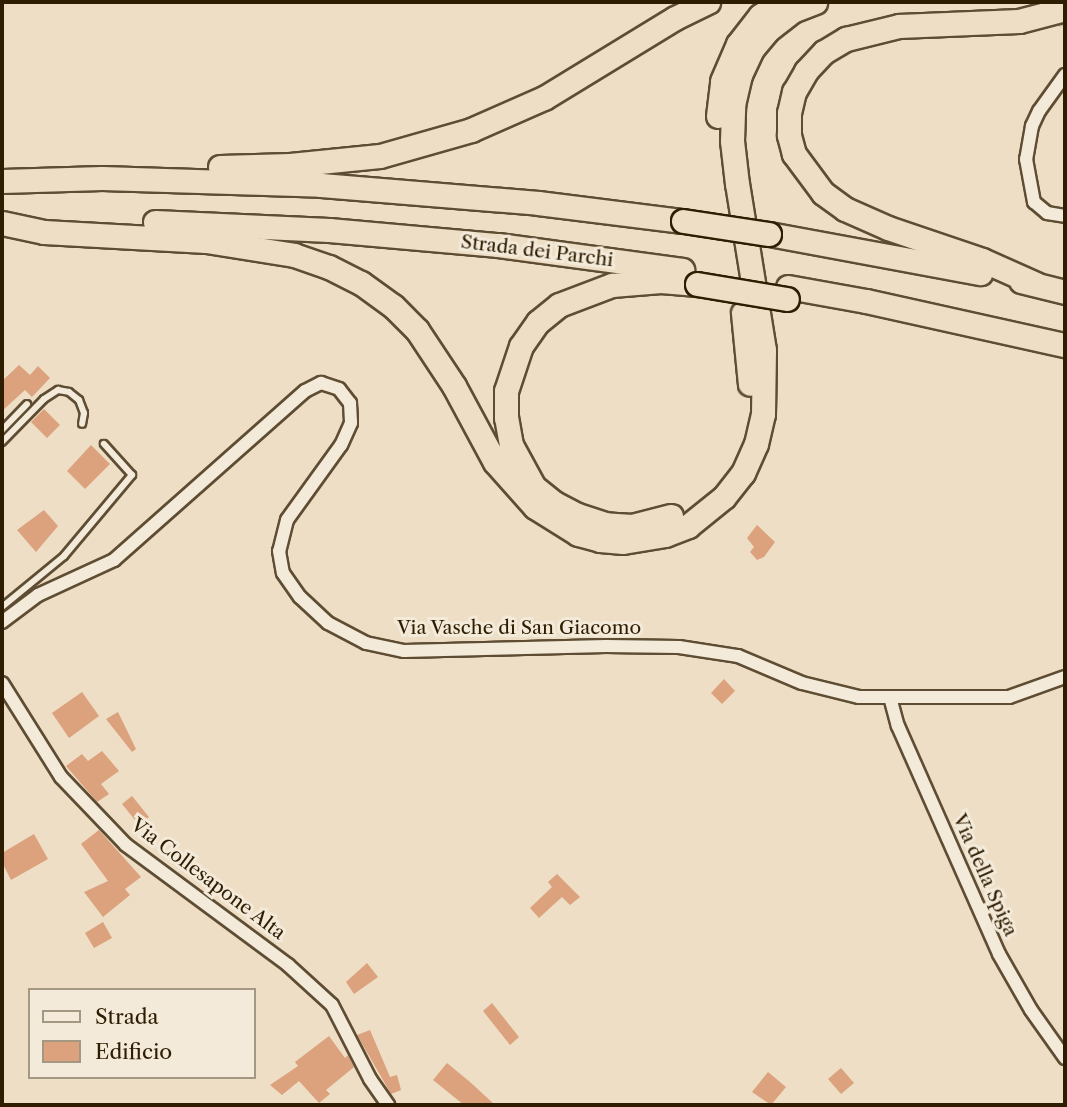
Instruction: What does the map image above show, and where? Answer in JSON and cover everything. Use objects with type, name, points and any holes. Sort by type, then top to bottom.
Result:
[{"type":"highway","points":[[102,178],[154,166],[290,165],[369,157],[413,148],[471,130],[544,98],[676,18],[708,2]]},
{"type":"highway","points":[[698,278],[637,281],[590,291],[559,305],[538,323],[522,346],[506,391],[506,418],[511,446],[534,486],[554,503],[576,515],[605,524],[632,526],[657,521],[680,513],[702,498],[719,480],[732,459],[747,412],[750,365],[717,144],[719,101],[728,62],[738,44],[760,16],[780,2]]},
{"type":"highway","points":[[2,221],[44,232],[206,241],[294,255],[329,267],[372,290],[417,330],[454,386],[495,462],[535,507],[578,534],[600,540],[623,542],[665,535],[688,526],[724,497],[743,473],[756,444],[763,414],[764,350],[737,184],[732,141],[733,105],[740,75],[752,49],[768,30],[792,11],[815,2]]},
{"type":"highway","points":[[1036,284],[982,260],[888,228],[845,209],[823,192],[794,155],[789,135],[789,113],[794,92],[806,71],[824,52],[846,39],[900,26],[1019,21],[1065,9]]},
{"type":"highway","points":[[2,181],[102,178],[321,185],[410,191],[683,221],[769,234],[1036,284],[1065,292]]},
{"type":"highway","name":"Strada dei Parchi","points":[[2,221],[227,224],[498,245],[787,293],[866,300],[1065,345]]},
{"type":"street","points":[[1065,75],[1039,111],[1032,126],[1026,159],[1034,202],[1047,213],[1065,216]]},
{"type":"street","name":"Via Vasche di San Giacomo","points":[[2,621],[38,595],[114,560],[306,391],[321,383],[340,389],[350,402],[351,423],[341,445],[287,520],[279,551],[283,573],[300,597],[328,623],[366,643],[404,651],[592,646],[679,647],[738,656],[802,683],[859,697],[1009,697],[1065,677]]},
{"type":"street","name":"Via Collesapone Alta","points":[[2,683],[61,777],[126,845],[288,965],[332,1005],[370,1079],[388,1105]]},
{"type":"street","name":"Via della Spiga","points":[[890,697],[898,726],[999,954],[1031,1010],[1065,1058]]},
{"type":"lane","points":[[2,442],[44,399],[58,390],[69,392],[79,400],[84,413],[82,424]]},
{"type":"lane","points":[[2,430],[27,404]]},
{"type":"lane","points":[[2,607],[64,556],[132,475],[104,444]]},
{"type":"building","points":[[19,365],[30,375],[38,366],[50,378],[32,397],[25,390],[2,411],[2,381]]},
{"type":"building","points":[[44,409],[60,425],[47,438],[31,422]]},
{"type":"building","points":[[91,445],[110,464],[85,489],[67,471]]},
{"type":"building","points":[[44,510],[58,526],[36,552],[17,530]]},
{"type":"building","points":[[757,525],[775,542],[764,557],[757,560],[750,552],[754,547],[747,538]]},
{"type":"building","points":[[724,679],[735,691],[722,704],[711,693]]},
{"type":"building","points":[[82,692],[99,716],[69,738],[52,713]]},
{"type":"building","points":[[118,712],[136,749],[132,752],[106,719]]},
{"type":"building","points":[[102,751],[119,771],[101,784],[109,794],[97,802],[66,766],[82,754],[88,761]]},
{"type":"building","points":[[132,796],[149,817],[139,825],[122,804]]},
{"type":"building","points":[[99,830],[141,877],[125,889],[130,895],[103,917],[84,892],[108,881],[81,844]]},
{"type":"building","points":[[34,834],[48,859],[11,880],[2,862],[2,853]]},
{"type":"building","points":[[557,874],[580,897],[570,905],[562,897],[539,918],[530,908],[552,887],[548,882]]},
{"type":"building","points":[[103,922],[112,938],[94,948],[85,933]]},
{"type":"building","points":[[367,963],[378,977],[354,994],[346,982]]},
{"type":"building","points":[[492,1003],[519,1037],[510,1045],[483,1011]]},
{"type":"building","points":[[370,1030],[390,1077],[397,1075],[401,1090],[391,1094],[357,1035]]},
{"type":"building","points":[[329,1036],[345,1058],[348,1055],[354,1067],[326,1090],[330,1094],[319,1103],[299,1081],[282,1095],[270,1085],[298,1066],[295,1062]]},
{"type":"building","points":[[447,1063],[495,1105],[464,1105],[433,1080]]},
{"type":"building","points":[[841,1068],[854,1083],[841,1094],[828,1079]]},
{"type":"building","points":[[768,1072],[786,1087],[771,1105],[752,1092]]},
{"type":"tunnel","points":[[1061,6],[1065,26]]}]
